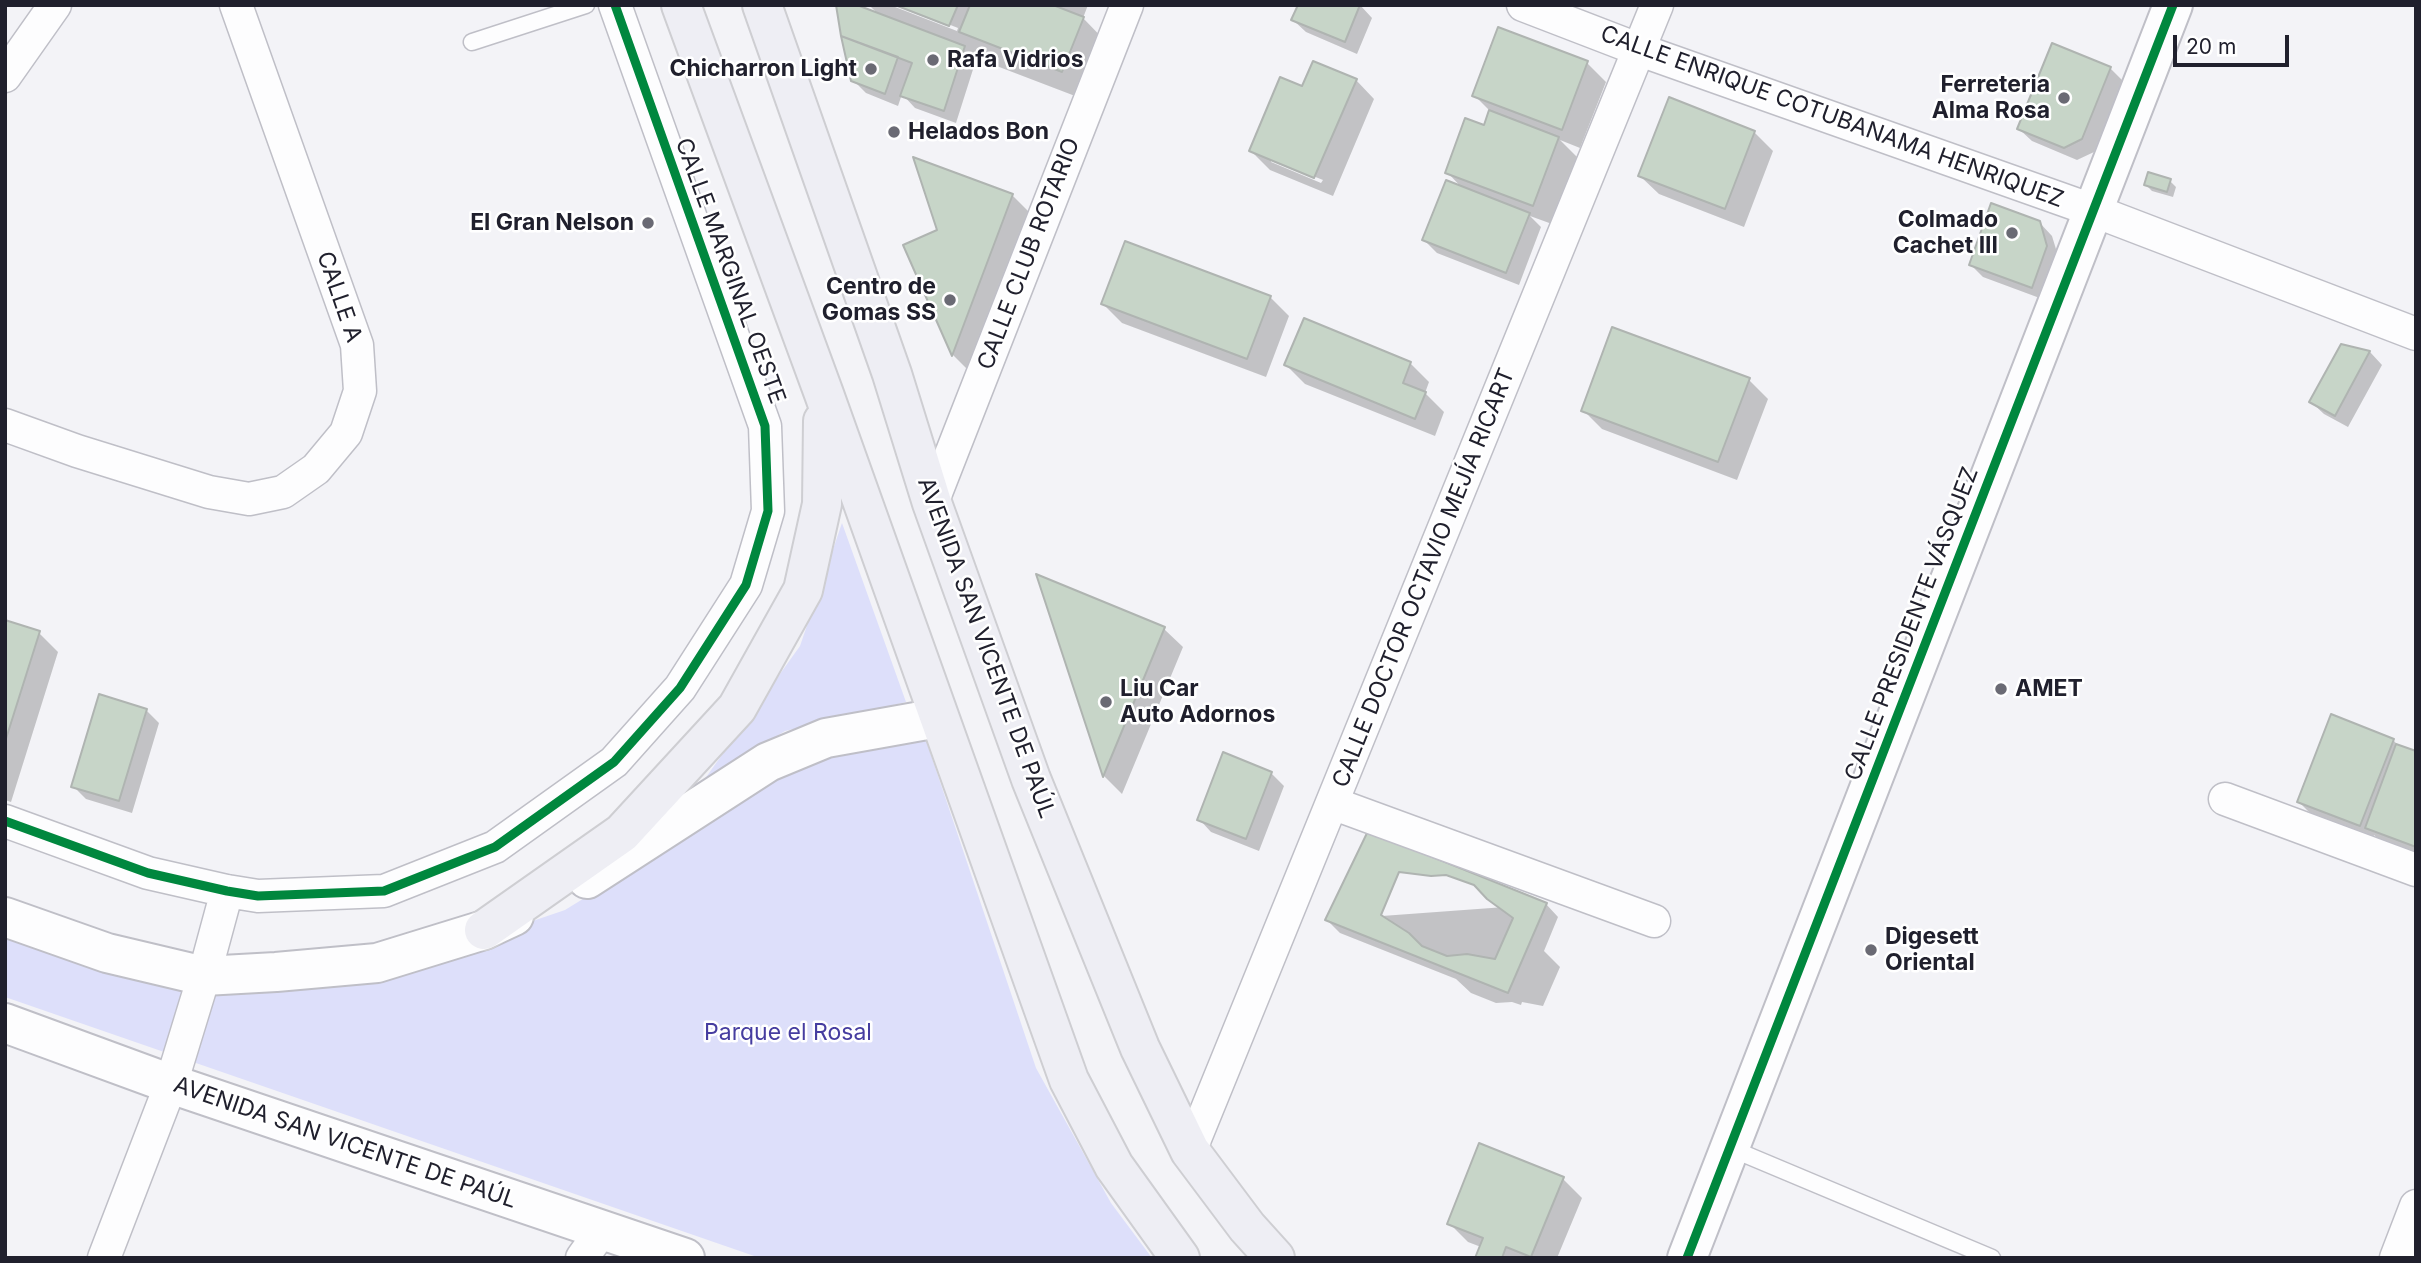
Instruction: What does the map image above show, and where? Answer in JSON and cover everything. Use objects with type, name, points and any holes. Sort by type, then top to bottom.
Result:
[{"type":"main road","points":[[681,5],[824,394],[1069,1080],[1114,1166],[1180,1258]]},
{"type":"main road","name":"AVENIDA SAN VICENTE DE PAÚL","points":[[762,5],[891,374],[932,503],[1036,791],[1140,1048],[1190,1151],[1247,1227],[1275,1258]]},
{"type":"main road","points":[[484,930],[622,833],[737,708],[803,590],[822,504],[824,394]]},
{"type":"street","points":[[5,76],[55,5]]},
{"type":"street","name":"CALLE A","points":[[5,425],[77,451],[209,492],[249,499],[283,492],[316,469],[346,433],[360,391],[357,345],[236,5]]},
{"type":"street","name":"CALLE MARGINAL OESTE","points":[[5,821],[148,873],[227,891],[258,896],[384,891],[495,847],[614,762],[680,688],[746,584],[768,511],[765,426],[615,5]]},
{"type":"street","name":"CALLE CLUB ROTARIO","points":[[932,503],[1127,5]]},
{"type":"street","name":"CALLE ENRIQUE COTUBANAMA HENRIQUEZ","points":[[1523,5],[1640,50],[2092,210],[2416,334]]},
{"type":"street","name":"CALLE DOCTOR OCTAVIO MEJÍA RICART","points":[[1190,1151],[1657,5]]},
{"type":"street","name":"CALLE PRESIDENTE VÁSQUEZ","points":[[1687,1258],[2173,5]]},
{"type":"street","points":[[5,917],[107,953],[204,976],[377,963],[484,930],[565,892],[768,762],[826,738],[938,718]]},
{"type":"street","points":[[2225,799],[2416,870]]},
{"type":"street","points":[[1332,803],[1654,921]]},
{"type":"street","points":[[104,1258],[171,1084],[227,891]]},
{"type":"street","name":"AVENIDA SAN VICENTE DE PAÚL","points":[[5,1023],[592,1244],[685,1258]]},
{"type":"street","points":[[2396,1258],[2416,1206]]},
{"type":"lane","points":[[472,42],[586,5]]},
{"type":"lane","points":[[1730,1148],[1992,1258]]},
{"type":"green space","points":[[842,523],[906,702],[785,731],[704,780],[800,646]]},
{"type":"green space","name":"Parque el Rosal","points":[[924,734],[1036,1068],[1111,1203],[1152,1258],[760,1258],[5,997],[5,927],[178,986],[518,926],[565,910],[630,870],[776,771],[827,753]]},
{"type":"building","name":"Rafa Vidrios","points":[[836,5],[857,5],[965,46],[944,111],[900,96],[912,63],[841,36]]},
{"type":"building","points":[[895,5],[958,5],[949,26]]},
{"type":"building","points":[[970,5],[1053,5],[1084,17],[1062,72],[959,32]]},
{"type":"building","points":[[1298,5],[1360,5],[1345,42],[1291,20]]},
{"type":"building","points":[[1498,27],[1588,61],[1562,130],[1472,96]]},
{"type":"building","name":"Chicharron Light","points":[[841,36],[898,57],[885,94],[851,81]]},
{"type":"building","name":"Ferreteria Alma Rosa","points":[[2052,43],[2111,67],[2082,139],[2064,148],[2017,129]]},
{"type":"building","points":[[1313,61],[1357,79],[1314,178],[1249,151],[1280,77],[1302,86]]},
{"type":"building","points":[[1669,97],[1755,131],[1725,209],[1638,176]]},
{"type":"building","points":[[1489,110],[1559,137],[1533,206],[1445,173],[1465,118],[1484,125]]},
{"type":"building","name":"Centro de Gomas SS","points":[[913,157],[1013,194],[952,356],[903,245],[937,230]]},
{"type":"building","points":[[2148,172],[2171,179],[2167,192],[2144,185]]},
{"type":"building","points":[[1446,180],[1530,213],[1506,273],[1422,240]]},
{"type":"building","name":"Colmado Cachet III","points":[[1991,203],[2040,221],[2047,246],[2032,288],[1969,265]]},
{"type":"building","points":[[1125,241],[1271,296],[1247,359],[1101,304]]},
{"type":"building","points":[[1304,318],[1411,362],[1403,383],[1426,392],[1415,419],[1284,365]]},
{"type":"building","points":[[1612,327],[1750,378],[1718,462],[1581,411]]},
{"type":"building","points":[[2341,344],[2370,351],[2335,416],[2309,402]]},
{"type":"building","name":"Liu Car Auto Adornos","points":[[1036,574],[1165,627],[1103,777]]},
{"type":"building","points":[[5,620],[40,631],[5,742]]},
{"type":"building","points":[[99,694],[147,709],[119,801],[71,787]]},
{"type":"building","points":[[2331,714],[2394,739],[2360,826],[2297,802]]},
{"type":"building","points":[[2396,744],[2416,751],[2416,847],[2365,828]]},
{"type":"building","points":[[1223,752],[1272,772],[1246,839],[1197,820]]},
{"type":"building","points":[[1368,831],[1547,903],[1508,993],[1325,920]]},
{"type":"building","points":[[1399,872],[1446,875],[1474,885],[1487,899],[1513,918],[1495,959],[1467,954],[1447,956],[1422,946],[1409,933],[1381,915]]},
{"type":"building","points":[[1479,1143],[1564,1177],[1531,1257],[1506,1247],[1502,1258],[1475,1258],[1483,1238],[1447,1224]]},
{"type":"cycle path","points":[[5,821],[148,873],[227,891],[258,896],[384,891],[495,847],[614,762],[680,688],[746,585],[768,511],[765,426],[615,5]]},
{"type":"cycle path","points":[[1687,1258],[2173,5]]},
{"type":"place","name":"Rafa Vidrios","points":[[933,60]]},
{"type":"place","name":"Chicharron Light","points":[[871,69]]},
{"type":"place","name":"Ferreteria Alma Rosa","points":[[2064,98]]},
{"type":"place","name":"Helados Bon","points":[[894,132]]},
{"type":"place","name":"El Gran Nelson","points":[[648,223]]},
{"type":"place","name":"Colmado Cachet III","points":[[2012,233]]},
{"type":"place","name":"Centro de Gomas SS","points":[[950,300]]},
{"type":"place","name":"AMET","points":[[2001,689]]},
{"type":"place","name":"Liu Car Auto Adornos","points":[[1106,702]]},
{"type":"place","name":"Digesett Oriental","points":[[1871,950]]}]
